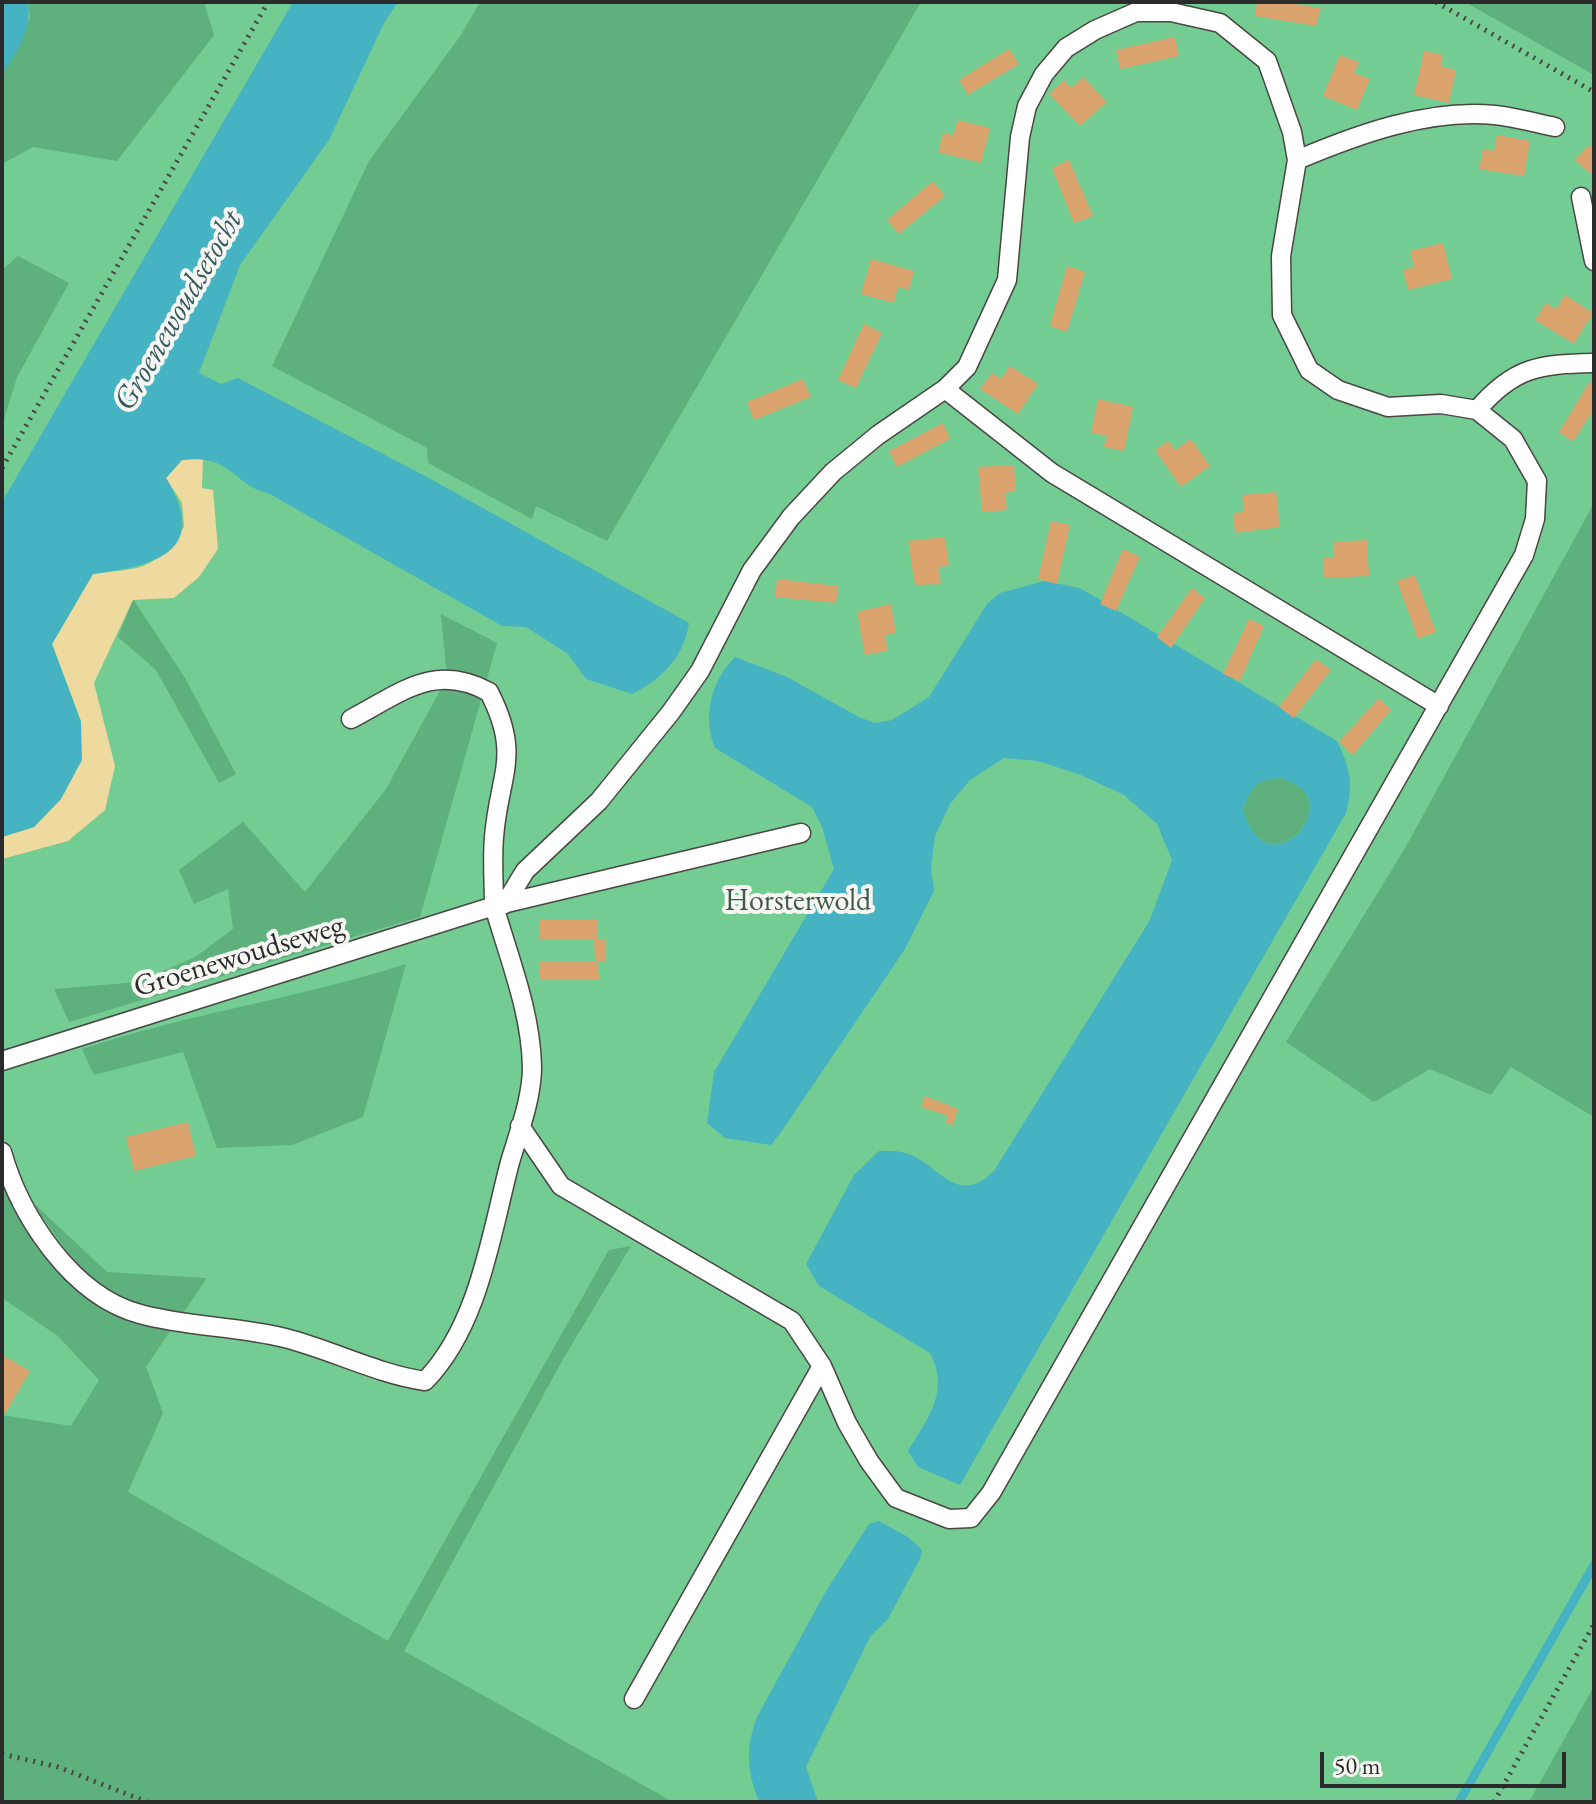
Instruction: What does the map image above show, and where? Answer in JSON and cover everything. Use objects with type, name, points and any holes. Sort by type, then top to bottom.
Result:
[{"type":"lane","points":[[499,905],[525,871],[599,801],[671,712],[700,671],[752,570],[791,517],[844,463],[945,389],[967,367],[1007,280],[1020,137],[1027,106],[1044,74],[1066,48],[1095,30],[1136,12],[1171,12],[1220,23],[1267,61],[1292,132],[1297,160],[1281,256],[1282,315],[1309,370],[1338,390],[1388,407],[1441,404],[1477,410],[1513,439],[1537,481],[1535,519],[1524,555],[1439,706],[991,1493],[971,1518],[949,1519],[896,1498],[847,1423],[822,1366],[792,1321],[561,1186],[520,1126]]},
{"type":"lane","points":[[1297,160],[1343,141],[1443,115],[1494,115],[1555,127]]},
{"type":"lane","points":[[1581,197],[1594,261]]},
{"type":"lane","points":[[1477,410],[1500,383],[1536,367],[1594,363]]},
{"type":"lane","points":[[945,389],[1052,473],[1439,706]]},
{"type":"lane","points":[[2,1152],[26,1211],[56,1253],[94,1291],[138,1314],[258,1331],[329,1349],[402,1378],[425,1381],[441,1365],[474,1297],[520,1126],[532,1068],[524,1011],[499,905],[494,836],[508,768],[508,742],[489,692],[458,677],[437,679],[351,719]]},
{"type":"lane","name":"Groenewoudseweg","points":[[2,1061],[499,905],[801,833]]},
{"type":"lane","points":[[634,1699],[822,1366]]},
{"type":"path","points":[[2,468],[268,2]]},
{"type":"path","points":[[1436,2],[1594,92]]},
{"type":"path","points":[[1494,1802],[1594,1624]]},
{"type":"path","points":[[2,1754],[58,1767],[147,1802]]},
{"type":"green space","name":"Horsterwold","points":[[2,2],[1594,2],[1594,1802],[2,1802]]},
{"type":"green space","points":[[28,2],[204,2],[214,35],[117,161],[33,147],[2,164],[2,74],[30,17]]},
{"type":"green space","points":[[480,2],[921,2],[607,541],[536,506],[532,519],[428,463],[427,448],[272,366],[369,161],[461,35]]},
{"type":"green space","points":[[1465,2],[1594,2],[1594,75]]},
{"type":"green space","points":[[18,256],[69,283],[17,377],[2,426],[2,270]]},
{"type":"green space","points":[[1594,503],[1594,1117],[1511,1067],[1491,1095],[1430,1069],[1374,1102],[1286,1042],[1404,850]]},
{"type":"green space","points":[[133,599],[185,678],[236,774],[219,783],[156,670],[118,637]]},
{"type":"green space","points":[[441,614],[497,643],[420,917],[69,1022],[54,989],[139,982],[197,956],[233,929],[228,889],[194,904],[179,870],[243,822],[305,892],[386,789],[447,678]]},
{"type":"green space","points":[[1281,778],[1305,792],[1309,813],[1296,835],[1286,842],[1274,844],[1263,841],[1252,830],[1243,810],[1249,795],[1260,782]]},
{"type":"green space","points":[[406,964],[363,1117],[292,1145],[217,1148],[183,1052],[94,1075],[82,1049],[162,1026]]},
{"type":"green space","points":[[2,1174],[54,1262],[173,1327],[146,1367],[163,1413],[128,1492],[388,1641],[609,1250],[631,1246],[562,1361],[404,1651],[673,1802],[2,1802],[2,1415],[71,1426],[99,1380],[58,1336],[2,1298]]},
{"type":"green space","points":[[30,1200],[107,1272],[207,1278],[183,1313],[128,1299],[108,1289],[77,1262]]},
{"type":"green space","points":[[1594,1686],[1594,1802],[1529,1802]]},
{"type":"sand","points":[[203,458],[202,488],[213,490],[218,549],[199,577],[174,598],[133,600],[94,683],[115,766],[105,810],[68,841],[2,859],[2,837],[34,827],[61,799],[81,721],[52,644],[93,574],[146,565],[173,542],[184,527],[182,503],[166,478],[182,460]]},
{"type":"water","points":[[2,2],[28,2],[29,12],[22,40],[2,74]]},
{"type":"water","name":"Groenewoudsetocht","points":[[293,2],[398,2],[384,23],[329,140],[240,265],[199,373],[221,384],[238,378],[429,478],[689,623],[686,635],[670,666],[632,694],[586,679],[568,654],[526,627],[502,626],[247,484],[223,466],[199,459],[182,460],[166,478],[178,503],[182,523],[179,539],[170,551],[155,560],[93,574],[52,644],[81,722],[82,760],[61,799],[34,827],[2,837],[2,502]]},
{"type":"water","points":[[1045,581],[1080,588],[1337,741],[1348,768],[1350,793],[1346,813],[960,1485],[918,1467],[908,1451],[929,1416],[937,1392],[936,1367],[930,1353],[819,1286],[806,1264],[854,1175],[879,1151],[911,1155],[960,1185],[981,1181],[994,1171],[1150,920],[1172,860],[1157,824],[1124,795],[1081,775],[1038,761],[1004,758],[970,780],[950,804],[935,836],[931,868],[934,891],[905,949],[784,1128],[771,1145],[725,1138],[707,1123],[714,1072],[834,869],[822,827],[812,807],[715,748],[709,712],[720,677],[735,657],[787,677],[859,717],[875,723],[892,720],[929,697],[987,604],[1000,593]],"holes":[[[1281,778],[1305,792],[1309,813],[1296,835],[1274,845],[1263,841],[1252,830],[1243,810],[1256,786]]]},
{"type":"water","points":[[879,1521],[908,1537],[922,1550],[921,1557],[888,1619],[870,1637],[806,1767],[818,1802],[759,1802],[749,1760],[757,1717],[826,1591],[869,1524]]},
{"type":"water","points":[[1594,1556],[1594,1574],[1464,1802],[1454,1802]]},
{"type":"building","points":[[1257,2],[1321,8],[1316,26],[1255,16]]},
{"type":"building","points":[[1175,37],[1179,56],[1120,69],[1116,50]]},
{"type":"building","points":[[1009,49],[1019,64],[968,95],[959,80]]},
{"type":"building","points":[[1424,51],[1443,55],[1441,66],[1456,70],[1449,103],[1414,95]]},
{"type":"building","points":[[1340,55],[1359,62],[1354,73],[1370,79],[1357,110],[1323,96]]},
{"type":"building","points":[[1083,77],[1107,102],[1080,126],[1049,94],[1064,80],[1071,88]]},
{"type":"building","points":[[958,120],[990,128],[981,163],[938,152],[943,133],[953,135]]},
{"type":"building","points":[[1497,135],[1530,141],[1524,176],[1479,169],[1483,149],[1494,151]]},
{"type":"building","points":[[1589,145],[1594,150],[1594,177],[1575,160]]},
{"type":"building","points":[[1069,160],[1093,216],[1074,223],[1052,168]]},
{"type":"building","points":[[933,181],[945,196],[899,234],[887,220]]},
{"type":"building","points":[[1443,243],[1452,279],[1408,290],[1403,270],[1414,267],[1410,251]]},
{"type":"building","points":[[871,259],[914,271],[909,290],[898,287],[894,303],[861,294]]},
{"type":"building","points":[[1067,266],[1085,272],[1067,332],[1050,326]]},
{"type":"building","points":[[1565,295],[1593,313],[1574,344],[1535,320],[1546,303],[1556,309]]},
{"type":"building","points":[[864,324],[882,333],[856,388],[838,380]]},
{"type":"building","points":[[1010,366],[1038,384],[1018,414],[980,389],[992,373],[1001,379]]},
{"type":"building","points":[[803,379],[811,397],[754,420],[747,402]]},
{"type":"building","points":[[1590,381],[1594,384],[1594,409],[1573,442],[1559,432]]},
{"type":"building","points":[[1098,399],[1133,407],[1124,451],[1104,447],[1107,436],[1091,433]]},
{"type":"building","points":[[943,423],[950,439],[897,467],[889,451]]},
{"type":"building","points":[[1191,439],[1210,466],[1181,487],[1155,450],[1168,441],[1175,450]]},
{"type":"building","points":[[1014,465],[1016,491],[1005,493],[1007,510],[982,512],[978,467]]},
{"type":"building","points":[[1276,492],[1280,527],[1235,533],[1233,513],[1244,512],[1242,495]]},
{"type":"building","points":[[1051,521],[1070,525],[1057,584],[1038,579]]},
{"type":"building","points":[[945,537],[949,566],[938,567],[941,584],[915,585],[908,541]]},
{"type":"building","points":[[1367,540],[1369,576],[1324,578],[1323,558],[1334,557],[1333,542]]},
{"type":"building","points":[[1123,549],[1140,557],[1116,611],[1100,604]]},
{"type":"building","points":[[1415,575],[1436,632],[1418,639],[1397,581]]},
{"type":"building","points":[[777,579],[838,586],[836,603],[775,597]]},
{"type":"building","points":[[1192,588],[1205,598],[1171,648],[1157,637]]},
{"type":"building","points":[[891,604],[896,633],[885,635],[888,651],[865,655],[857,612]]},
{"type":"building","points":[[1249,619],[1264,626],[1240,681],[1223,674]]},
{"type":"building","points":[[1316,659],[1331,670],[1294,718],[1279,707]]},
{"type":"building","points":[[1379,698],[1391,710],[1353,755],[1339,742]]},
{"type":"building","points":[[598,919],[598,940],[606,940],[606,961],[598,961],[599,980],[539,980],[539,962],[595,961],[594,940],[540,939],[539,920]]},
{"type":"building","points":[[925,1096],[958,1109],[953,1125],[945,1123],[948,1116],[921,1107]]},
{"type":"building","points":[[188,1122],[196,1156],[134,1171],[126,1137]]},
{"type":"building","points":[[2,1355],[30,1371],[5,1414],[2,1412]]}]
